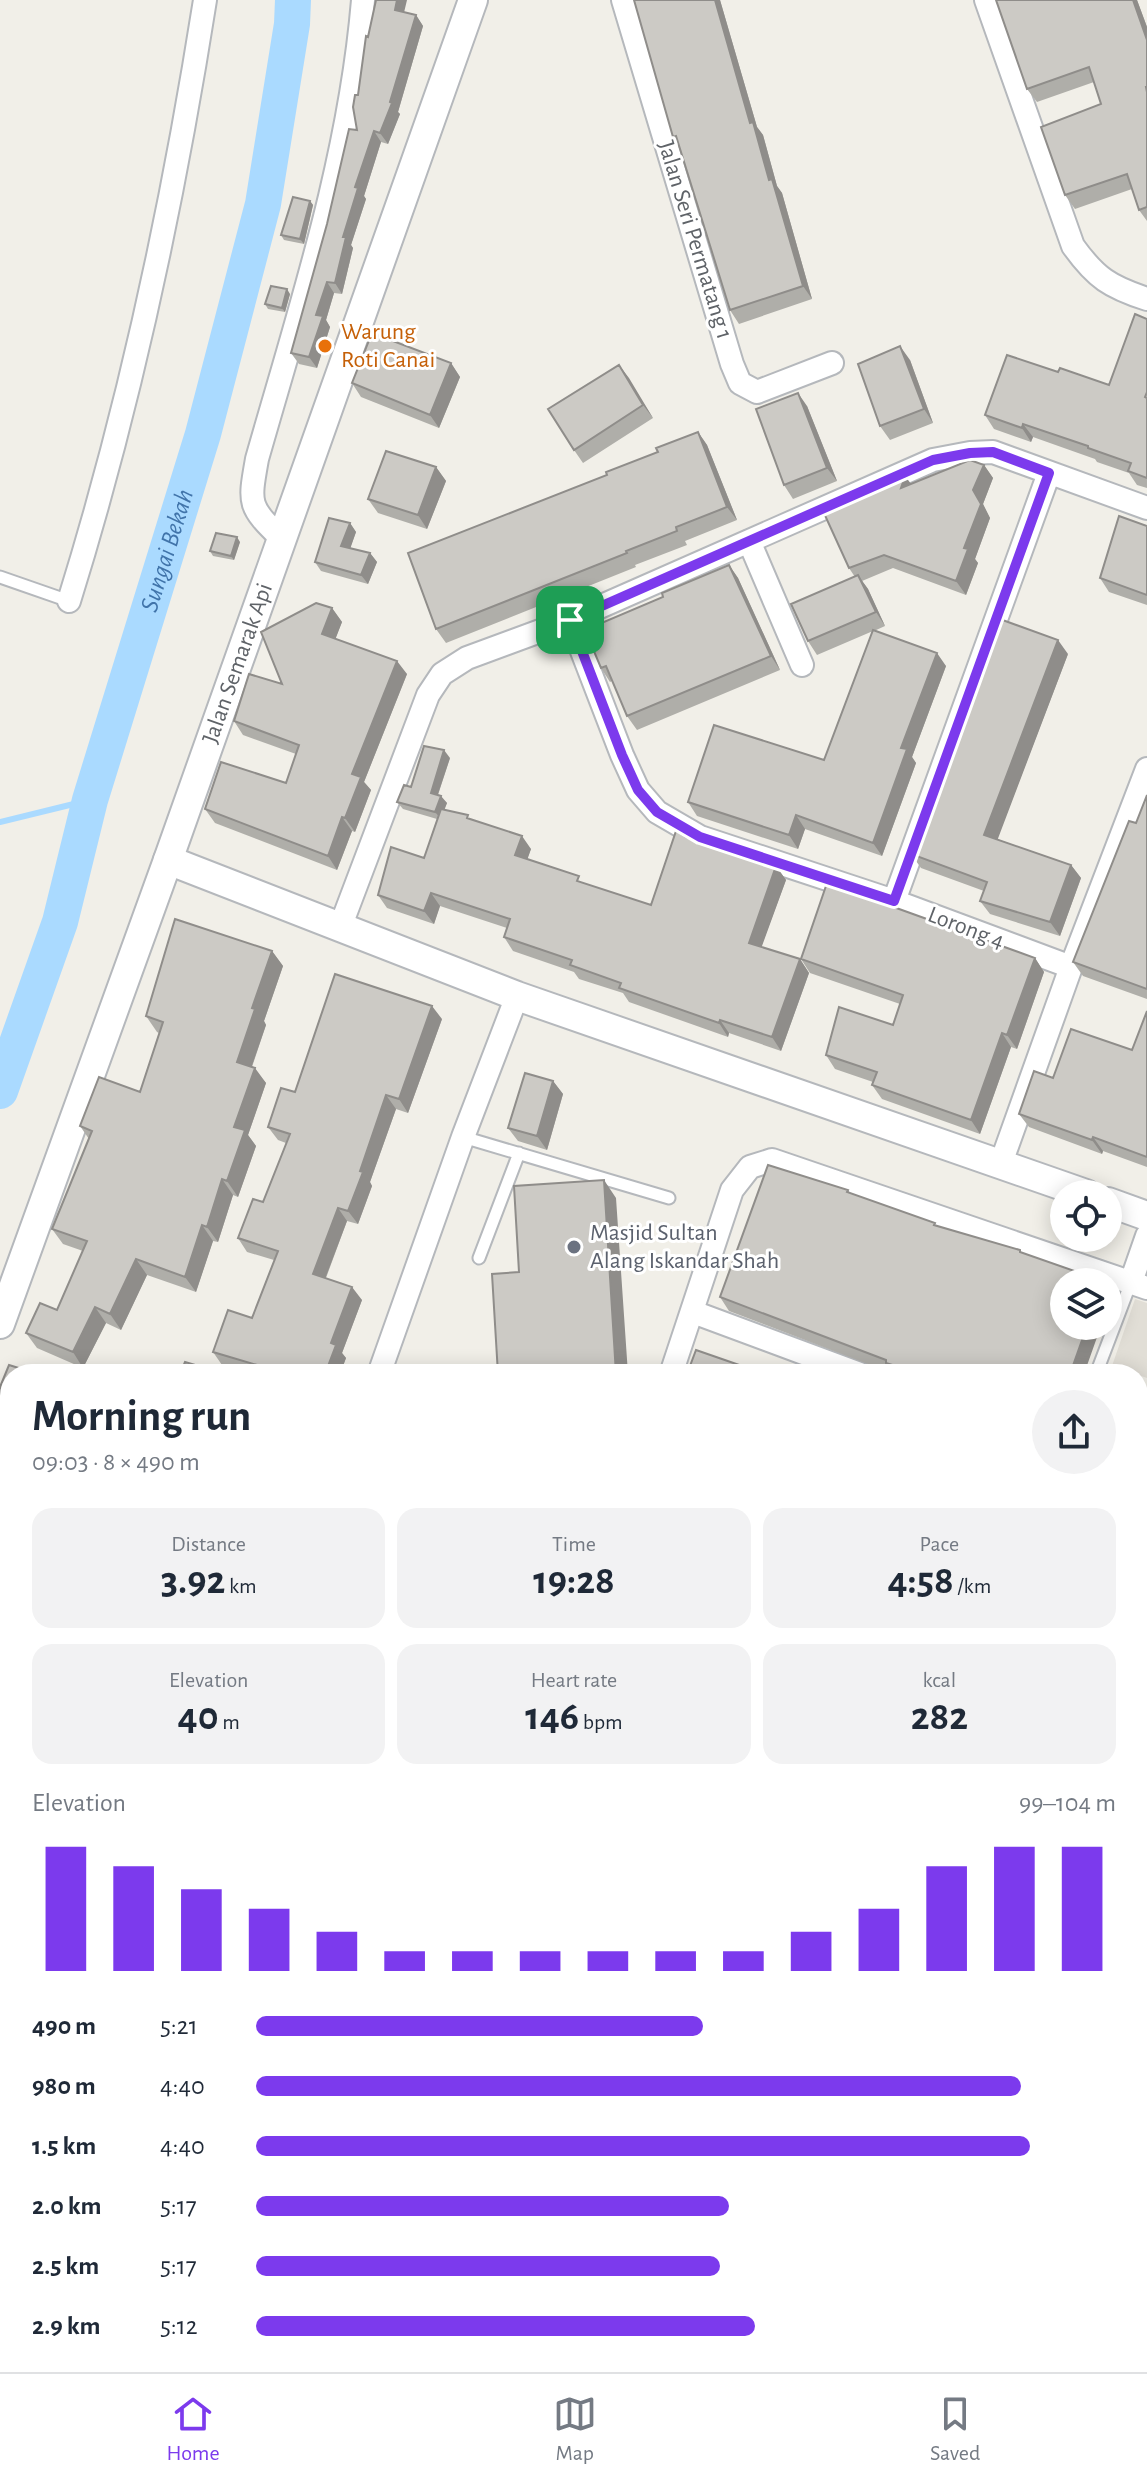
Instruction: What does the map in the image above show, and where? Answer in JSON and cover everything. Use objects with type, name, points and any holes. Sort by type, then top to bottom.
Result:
[{"type":"street","points":[[69,601],[98,506],[135,359],[187,119],[205,0]]},
{"type":"street","points":[[281,538],[256,513],[252,490],[257,459],[332,190],[359,49],[363,0]]},
{"type":"street","name":"Jalan Semarak Api","points":[[0,1324],[473,0]]},
{"type":"street","name":"Jalan Seri Permatang 1","points":[[623,0],[740,383],[757,392],[832,363]]},
{"type":"street","points":[[986,0],[1073,246],[1091,270],[1119,290],[1147,299]]},
{"type":"street","points":[[341,925],[428,695],[442,674],[467,658],[570,620],[933,460],[954,455],[993,452],[1147,508]]},
{"type":"street","points":[[894,901],[1049,473]]},
{"type":"street","points":[[749,541],[802,665]]},
{"type":"street","name":"Lorong 4","points":[[570,620],[622,755],[638,790],[657,812],[700,837],[894,901],[1071,967]]},
{"type":"street","points":[[1001,1163],[1071,967],[1147,769]]},
{"type":"street","points":[[168,860],[517,996],[1050,1181]]},
{"type":"street","points":[[383,1364],[517,996]]},
{"type":"street","points":[[675,1364],[732,1190],[750,1167],[772,1160],[1139,1285],[1147,1236]]},
{"type":"street","points":[[1122,1207],[1147,1216]]},
{"type":"street","points":[[693,1312],[832,1364]]},
{"type":"lane","points":[[0,577],[69,601]]},
{"type":"lane","points":[[463,1137],[669,1198]]},
{"type":"lane","points":[[479,1258],[519,1153]]},
{"type":"lane","points":[[1101,1364],[1139,1285]]},
{"type":"shaded area","points":[[1135,1299],[1147,1303],[1147,1364],[1113,1364]]},
{"type":"building","points":[[376,0],[397,0],[395,10],[416,15],[392,103],[380,133],[374,131],[355,187],[358,188],[343,237],[346,237],[335,283],[327,282],[316,315],[323,316],[309,357],[291,353],[327,224],[349,129],[357,130],[353,107]]},
{"type":"building","points":[[634,0],[715,0],[750,123],[753,122],[769,180],[772,179],[803,286],[730,310],[676,136],[673,137]]},
{"type":"building","points":[[996,0],[1133,0],[1147,40],[1147,207],[1139,210],[1127,174],[1065,195],[1041,127],[1101,104],[1089,67],[1027,89]]},
{"type":"building","points":[[293,197],[310,201],[300,239],[281,235]]},
{"type":"building","points":[[271,286],[287,289],[282,308],[265,304]]},
{"type":"building","points":[[1135,314],[1147,319],[1147,478],[1128,471],[1131,463],[1088,446],[985,415],[1007,355],[1058,372],[1060,368],[1109,385]]},
{"type":"building","points":[[372,333],[451,363],[430,415],[352,383]]},
{"type":"building","points":[[900,346],[924,409],[880,426],[858,364]]},
{"type":"building","points":[[619,365],[643,405],[574,450],[548,409]]},
{"type":"building","points":[[798,393],[827,468],[784,485],[756,409]]},
{"type":"building","points":[[698,432],[727,507],[676,527],[677,531],[627,553],[436,629],[408,553],[607,475],[606,472],[658,452],[656,448]]},
{"type":"building","points":[[386,451],[436,467],[418,515],[368,499]]},
{"type":"building","points":[[970,460],[984,465],[973,490],[981,504],[964,548],[968,549],[956,581],[884,555],[849,568],[823,511],[905,476],[901,488]]},
{"type":"building","points":[[1119,516],[1147,526],[1147,595],[1100,578]]},
{"type":"building","points":[[329,518],[350,523],[341,546],[370,553],[361,575],[315,562]]},
{"type":"building","points":[[216,533],[237,537],[231,556],[210,551]]},
{"type":"building","points":[[729,565],[771,656],[627,716],[606,666],[601,668],[585,630]]},
{"type":"building","points":[[858,575],[876,612],[808,641],[791,604]]},
{"type":"building","points":[[316,603],[332,608],[322,634],[397,661],[352,774],[361,777],[328,856],[205,809],[221,762],[286,783],[299,745],[234,721],[249,674],[282,684],[261,632]]},
{"type":"building","points":[[997,618],[1058,640],[984,835],[1071,865],[1050,922],[980,901],[987,882],[911,854]]},
{"type":"building","points":[[873,630],[937,653],[901,748],[907,749],[873,843],[796,815],[789,835],[688,802],[714,725],[824,760]]},
{"type":"building","points":[[424,746],[444,750],[431,793],[441,796],[435,812],[397,802],[404,785],[411,787]]},
{"type":"building","points":[[1147,795],[1147,989],[1073,962],[1129,821],[1136,823]]},
{"type":"building","points":[[441,809],[468,815],[467,818],[522,836],[515,855],[579,876],[577,881],[651,905],[676,831],[776,866],[749,943],[800,959],[772,1037],[720,1020],[719,1023],[619,988],[621,983],[570,965],[572,960],[504,937],[510,919],[431,893],[424,911],[378,895],[391,847],[424,858]]},
{"type":"building","points":[[827,883],[1035,958],[1007,1035],[1002,1033],[971,1120],[872,1085],[877,1072],[826,1055],[839,1007],[893,1025],[903,995],[801,959]]},
{"type":"building","points":[[175,919],[272,951],[237,1062],[255,1068],[234,1127],[245,1130],[227,1181],[222,1179],[207,1227],[202,1225],[185,1277],[136,1259],[110,1314],[95,1307],[73,1352],[26,1333],[40,1303],[57,1310],[87,1241],[52,1229],[92,1131],[80,1126],[99,1077],[140,1092],[163,1022],[146,1016]]},
{"type":"building","points":[[335,974],[432,1006],[399,1099],[386,1095],[348,1211],[338,1208],[313,1274],[352,1287],[331,1343],[336,1345],[329,1364],[254,1364],[213,1352],[228,1310],[252,1318],[278,1251],[238,1238],[253,1199],[263,1202],[290,1134],[268,1127],[281,1088],[295,1092]]},
{"type":"building","points":[[1147,1011],[1147,1157],[1019,1114],[1034,1071],[1053,1078],[1071,1029],[1132,1050]]},
{"type":"building","points":[[525,1073],[553,1081],[537,1136],[508,1128]]},
{"type":"building","points":[[768,1165],[848,1190],[934,1225],[1020,1250],[1066,1268],[1050,1268],[1050,1340],[1082,1340],[1074,1364],[889,1364],[886,1360],[720,1297]]},
{"type":"building","name":"Masjid Sultan Alang Iskandar Shah","points":[[604,1180],[615,1364],[497,1364],[492,1274],[519,1272],[514,1186]]},
{"type":"building","points":[[696,1350],[736,1364],[691,1364]]},
{"type":"waterway","name":"Sungai Bekah","points":[[0,1091],[60,922],[90,800],[203,434],[263,204],[292,24],[293,0]]},
{"type":"waterway","points":[[0,822],[90,800]]},
{"type":"place","name":"Warung Roti Canai","points":[[325,346]]},
{"type":"place","name":"Masjid Sultan Alang Iskandar Shah","points":[[574,1247]]},
{"type":"route","points":[[993,452],[1049,473],[894,901],[700,837],[657,812],[638,790],[622,755],[570,620],[933,460],[993,452]]}]
